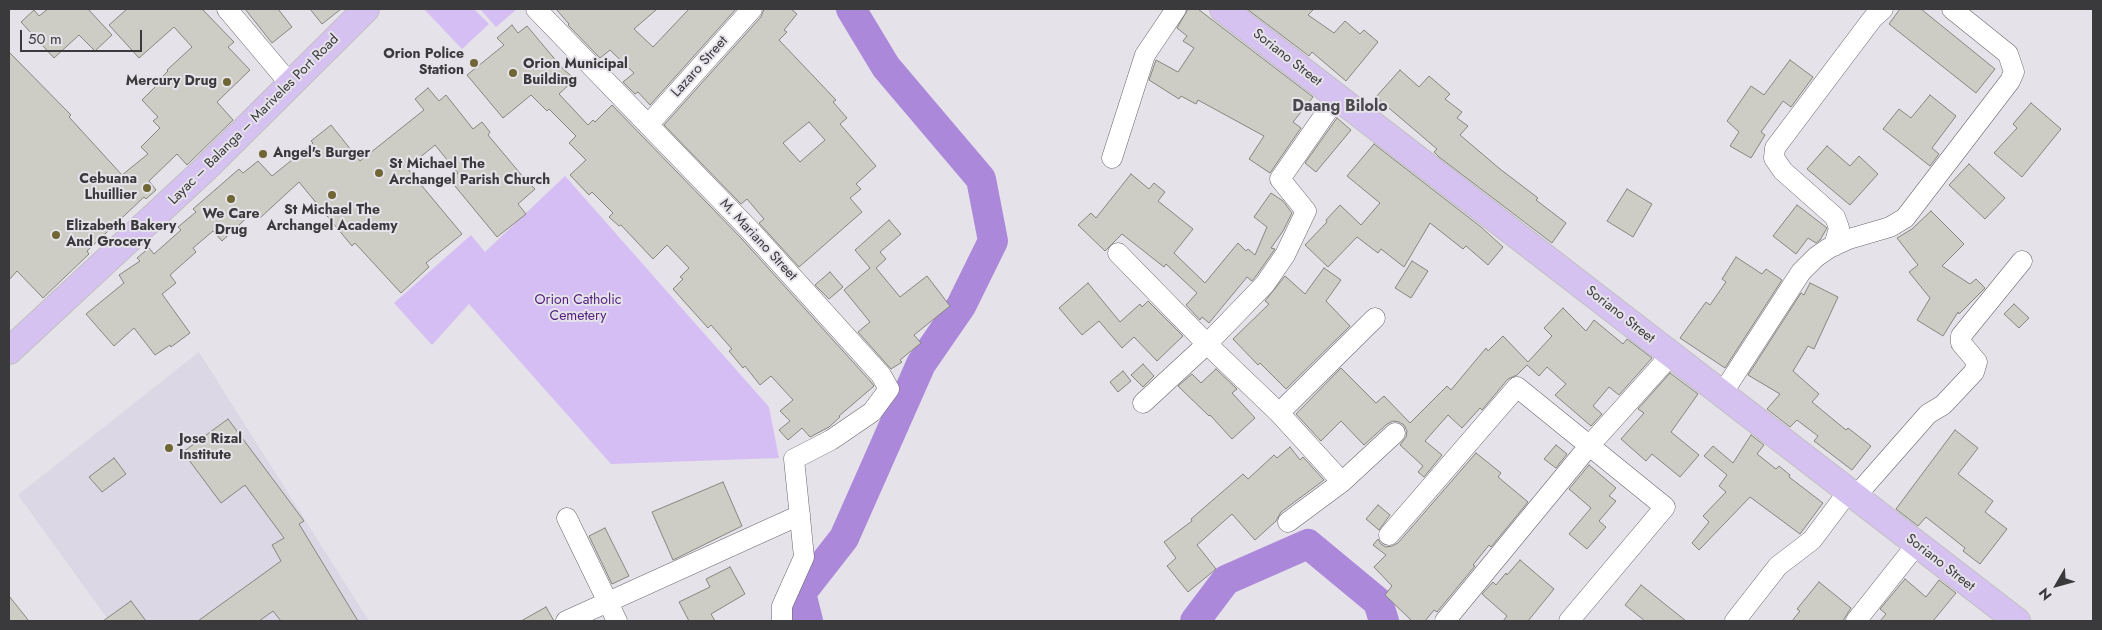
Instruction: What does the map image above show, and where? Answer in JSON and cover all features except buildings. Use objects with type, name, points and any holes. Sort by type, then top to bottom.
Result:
[{"type":"main road","name":"Layac – Balanga – Mariveles Port Road","points":[[9,351],[199,175],[366,9]]},
{"type":"main road","name":"Soriano Street","points":[[1223,9],[2017,621]]},
{"type":"street","points":[[227,9],[291,85]]},
{"type":"street","name":"M. Mariano Street","points":[[536,9],[755,236],[881,375],[889,389],[872,412],[831,440],[794,459],[800,515]]},
{"type":"street","name":"Lazaro Street","points":[[648,125],[752,9]]},
{"type":"street","points":[[1112,158],[1145,55],[1176,9]]},
{"type":"street","points":[[1834,246],[1839,228],[1835,217],[1783,171],[1774,158],[1775,148],[1873,18],[1883,9]]},
{"type":"street","points":[[1722,394],[1801,272],[1816,257],[1834,246],[1849,239],[1890,227],[1905,218],[2012,76],[2013,66],[2008,54],[1952,9]]},
{"type":"street","points":[[1144,403],[1207,344],[1265,284],[1285,255],[1306,211],[1280,179],[1337,96]]},
{"type":"street","points":[[1118,253],[1207,344],[1280,413],[1342,482]]},
{"type":"street","points":[[1735,621],[1778,566],[1812,540],[1852,494],[1924,419],[1943,405],[1974,372],[1977,362],[1961,343],[1961,336],[2022,262]]},
{"type":"street","points":[[1280,413],[1375,318]]},
{"type":"street","points":[[1444,621],[1589,446],[1671,355]]},
{"type":"street","points":[[1389,536],[1517,387],[1665,507],[1569,621]]},
{"type":"street","points":[[1288,522],[1342,482],[1395,433]]},
{"type":"street","points":[[566,621],[800,515],[804,557],[782,606],[782,621]]},
{"type":"street","points":[[567,518],[616,621]]},
{"type":"street","points":[[1856,621],[1917,544]]},
{"type":"shaded area","name":"Jose Rizal Institute","points":[[199,352],[369,621],[109,621],[18,495]]},
{"type":"green space","points":[[424,9],[474,9],[489,24],[462,49]]},
{"type":"green space","points":[[480,9],[517,9],[496,27]]},
{"type":"green space","name":"Orion Catholic Cemetery","points":[[565,176],[769,407],[779,458],[611,464],[469,304],[432,345],[394,303],[471,235],[485,252]]},
{"type":"waterway","points":[[808,621],[801,593],[844,538],[921,364],[961,306],[993,241],[981,179],[886,67],[851,9]]},
{"type":"waterway","points":[[1195,621],[1226,580],[1308,544],[1378,602],[1384,621]]},
{"type":"place","name":"Orion Police Station","points":[[474,63]]},
{"type":"place","name":"Orion Municipal Building","points":[[513,73]]},
{"type":"place","name":"Mercury Drug","points":[[227,82]]},
{"type":"place","name":"Angel's Burger","points":[[263,154]]},
{"type":"place","name":"St Michael The Archangel Parish Church","points":[[379,173]]},
{"type":"place","name":"Cebuana Lhuillier","points":[[147,188]]},
{"type":"place","name":"St Michael The Archangel Academy","points":[[332,195]]},
{"type":"place","name":"We Care Drug","points":[[231,199]]},
{"type":"place","name":"Elizabeth Bakery And Grocery","points":[[56,235]]},
{"type":"place","name":"Jose Rizal Institute","points":[[169,448]]},
{"type":"district","name":"Daang Bilolo","points":[[1340,107]]}]
